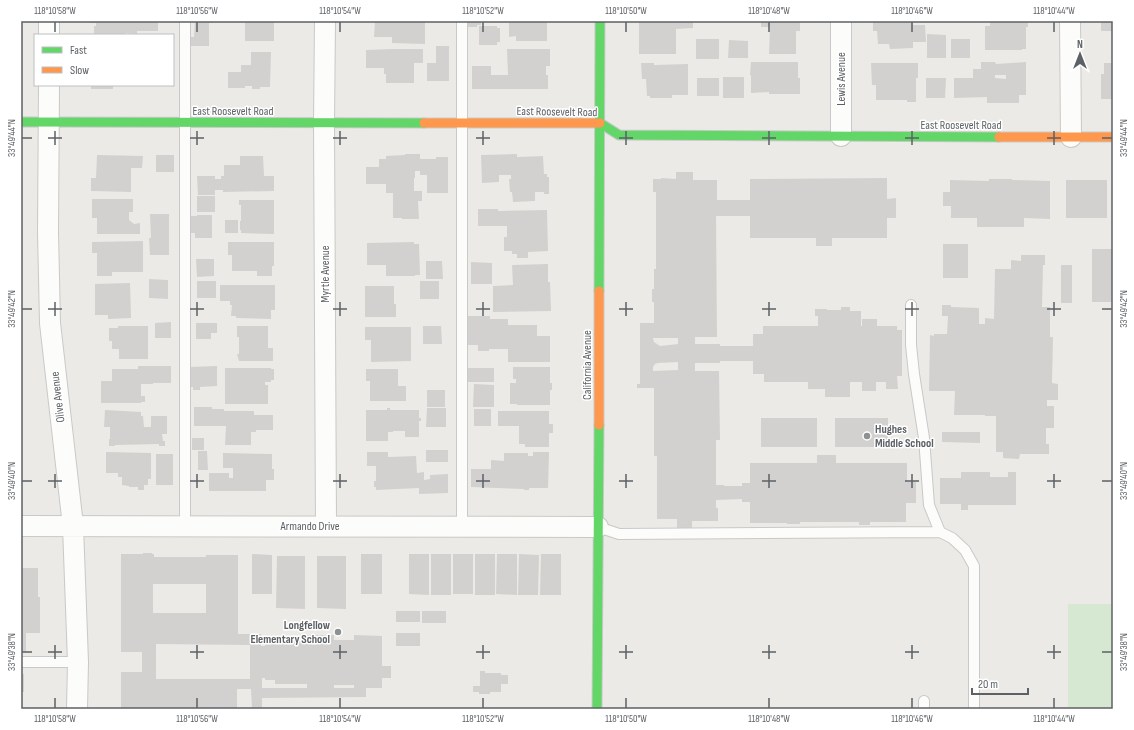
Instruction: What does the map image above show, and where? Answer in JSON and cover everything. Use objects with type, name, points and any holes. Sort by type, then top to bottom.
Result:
[{"type":"street","points":[[49,21],[49,34]]},
{"type":"street","name":"Myrtle Avenue","points":[[325,21],[326,526]]},
{"type":"street","name":"California Avenue","points":[[596,709],[600,21]]},
{"type":"street","name":"Lewis Avenue","points":[[841,21],[841,136]]},
{"type":"street","points":[[1070,21],[1071,137]]},
{"type":"street","name":"Olive Avenue","points":[[49,86],[48,232],[50,323],[73,526],[78,662],[77,709]]},
{"type":"street","name":"East Roosevelt Road","points":[[21,122],[600,122],[619,136],[1113,137]]},
{"type":"street","name":"Armando Drive","points":[[21,526],[598,527]]},
{"type":"lane","points":[[185,21],[185,526]]},
{"type":"lane","points":[[462,21],[462,527]]},
{"type":"lane","points":[[911,305],[914,374],[924,438],[929,505],[940,532]]},
{"type":"lane","points":[[598,527],[619,534],[940,532],[952,538],[965,550],[974,566],[974,709]]},
{"type":"lane","points":[[21,662],[78,662]]},
{"type":"green space","points":[[1068,604],[1113,604],[1113,709],[1068,709]]},
{"type":"building","points":[[90,21],[158,21],[158,31],[137,31],[137,34],[94,34],[94,26],[96,26],[96,23],[90,23]]},
{"type":"building","points":[[195,21],[213,21],[213,23],[209,23],[209,46],[191,46],[191,37],[194,37]]},
{"type":"building","points":[[245,21],[274,21],[274,41],[245,41]]},
{"type":"building","points":[[375,21],[425,21],[425,44],[392,43],[392,37],[374,37]]},
{"type":"building","points":[[466,21],[481,21],[481,25],[477,25],[477,27],[468,27]]},
{"type":"building","points":[[509,21],[547,21],[547,41],[516,41],[516,36],[509,37]]},
{"type":"building","points":[[639,21],[693,21],[693,28],[676,29],[676,54],[639,54]]},
{"type":"building","points":[[761,21],[800,21],[800,31],[796,31],[796,54],[769,54],[770,27],[761,27]]},
{"type":"building","points":[[873,21],[913,21],[913,25],[925,25],[926,42],[913,42],[913,48],[890,49],[889,44],[878,44],[877,31],[873,31]]},
{"type":"building","points":[[990,21],[1028,21],[1028,27],[1026,27],[1026,49],[985,50],[985,26],[990,26]]},
{"type":"building","points":[[1101,21],[1113,21],[1113,31],[1101,31]]},
{"type":"building","points":[[479,26],[497,26],[497,28],[500,28],[500,42],[497,42],[497,45],[479,45]]},
{"type":"building","points":[[927,34],[946,35],[946,58],[927,58]]},
{"type":"building","points":[[696,39],[719,39],[719,59],[696,59]]},
{"type":"building","points":[[951,39],[970,39],[970,58],[951,58]]},
{"type":"building","points":[[729,40],[748,41],[748,58],[728,58]]},
{"type":"building","points":[[436,46],[449,46],[449,81],[427,81],[427,63],[436,63]]},
{"type":"building","points":[[423,49],[423,63],[414,63],[414,83],[386,83],[384,68],[366,68],[366,50]]},
{"type":"building","points":[[507,49],[550,49],[550,66],[546,66],[546,75],[548,75],[548,89],[472,89],[472,66],[491,66],[491,75],[508,75]]},
{"type":"building","points":[[251,52],[271,52],[270,87],[260,87],[260,89],[252,89],[252,86],[245,86],[245,88],[228,88],[228,72],[241,72],[241,65],[251,65]]},
{"type":"building","points":[[751,62],[798,62],[800,94],[769,94],[769,92],[751,93]]},
{"type":"building","points":[[981,62],[995,62],[996,64],[1026,62],[1026,95],[1019,95],[1019,103],[987,103],[987,97],[954,98],[954,78],[973,78],[973,69],[981,69]],"holes":[[[995,75],[1006,75],[1006,79],[995,78]]]},
{"type":"building","points":[[641,63],[654,63],[654,65],[688,64],[688,95],[672,95],[672,98],[650,98],[650,96],[647,96],[646,79],[642,79]]},
{"type":"building","points":[[871,63],[918,63],[918,78],[916,78],[916,102],[907,102],[907,100],[876,100],[876,85],[872,85]]},
{"type":"building","points":[[1104,63],[1113,63],[1113,99],[1101,99],[1101,74],[1104,74]]},
{"type":"building","points":[[723,77],[744,77],[744,98],[723,98]]},
{"type":"building","points":[[697,78],[719,78],[719,96],[697,96]]},
{"type":"building","points":[[926,78],[946,78],[945,98],[926,98]]},
{"type":"building","points":[[91,86],[113,86],[113,89],[91,89]]},
{"type":"building","points":[[420,154],[420,159],[448,157],[448,193],[427,193],[427,175],[420,175],[420,171],[415,171],[414,191],[422,191],[422,201],[418,201],[419,219],[393,218],[393,193],[386,193],[386,184],[366,184],[366,167],[379,167],[379,159],[386,159],[386,156]]},
{"type":"building","points":[[517,154],[517,157],[543,156],[544,174],[547,174],[547,177],[549,177],[549,194],[544,194],[544,192],[535,192],[535,201],[513,202],[512,192],[510,192],[509,179],[511,179],[511,175],[499,175],[499,182],[482,183],[481,155]]},
{"type":"building","points":[[97,155],[143,156],[142,168],[131,168],[131,192],[91,191],[91,178],[96,178]]},
{"type":"building","points":[[156,155],[174,155],[174,172],[156,172]]},
{"type":"building","points":[[240,156],[263,156],[264,176],[274,176],[274,191],[223,192],[223,190],[215,190],[215,195],[198,195],[197,176],[215,176],[215,179],[221,179],[221,176],[224,176],[224,165],[240,165]]},
{"type":"building","points":[[676,172],[693,172],[693,180],[717,180],[717,200],[750,200],[750,179],[887,178],[887,199],[896,198],[896,218],[887,218],[887,238],[832,238],[832,246],[816,246],[816,238],[750,238],[750,216],[716,216],[717,337],[695,337],[695,344],[753,346],[753,334],[763,334],[763,326],[818,326],[818,316],[815,316],[815,309],[841,310],[841,307],[850,307],[850,311],[861,311],[861,326],[862,319],[877,319],[877,326],[897,326],[897,330],[902,330],[902,376],[897,376],[898,389],[886,389],[886,382],[876,382],[876,391],[862,391],[862,382],[850,382],[850,397],[825,397],[825,389],[808,389],[808,382],[764,382],[764,374],[753,374],[753,361],[695,363],[695,371],[719,371],[720,440],[716,440],[716,485],[742,486],[742,483],[750,483],[750,463],[817,463],[817,455],[836,455],[836,463],[907,463],[907,482],[916,482],[916,503],[906,503],[906,522],[870,522],[870,525],[859,525],[859,522],[800,522],[800,524],[750,523],[750,502],[742,502],[742,499],[716,500],[716,508],[718,508],[718,521],[692,521],[692,528],[677,528],[677,519],[657,519],[657,456],[654,456],[654,388],[637,388],[637,384],[640,384],[640,323],[654,323],[654,302],[652,302],[652,289],[654,289],[654,269],[656,269],[656,192],[653,192],[653,179],[676,179]],"holes":[[[653,338],[678,338],[678,344],[660,346],[654,342]],[[678,362],[678,370],[653,371],[655,364]]]},
{"type":"building","points":[[989,179],[1050,181],[1050,219],[1024,218],[1024,227],[977,227],[977,218],[951,218],[951,206],[943,206],[943,192],[950,192],[950,180],[989,181]]},
{"type":"building","points":[[1066,180],[1107,180],[1107,218],[1066,218]]},
{"type":"building","points":[[197,196],[215,196],[215,212],[197,212]]},
{"type":"building","points":[[92,199],[133,199],[133,212],[129,212],[129,220],[134,224],[140,223],[140,234],[97,234],[97,218],[92,218]]},
{"type":"building","points":[[239,200],[274,200],[274,234],[241,233],[241,205],[239,205]]},
{"type":"building","points":[[478,209],[498,209],[498,211],[547,210],[548,251],[528,252],[528,258],[517,258],[517,254],[512,254],[512,251],[504,251],[504,237],[507,237],[507,226],[478,226]]},
{"type":"building","points":[[150,214],[169,214],[169,255],[150,255]]},
{"type":"building","points":[[212,215],[212,238],[195,238],[195,233],[191,233],[191,216]]},
{"type":"building","points":[[225,220],[238,220],[238,233],[225,233]]},
{"type":"building","points":[[143,241],[143,272],[112,272],[112,276],[97,276],[97,253],[92,253],[92,242]]},
{"type":"building","points":[[228,242],[274,242],[274,266],[272,266],[272,276],[257,276],[257,271],[232,271],[232,255],[228,255]]},
{"type":"building","points":[[414,242],[414,244],[419,244],[420,275],[386,276],[386,265],[367,265],[367,243]]},
{"type":"building","points":[[943,244],[968,244],[968,278],[943,278]]},
{"type":"building","points":[[1092,249],[1113,249],[1113,302],[1092,302]]},
{"type":"building","points":[[1021,255],[1045,255],[1045,265],[1043,265],[1042,307],[1050,307],[1050,337],[1053,337],[1052,383],[1058,384],[1058,400],[1047,400],[1047,406],[1054,406],[1054,428],[1046,428],[1046,444],[1049,444],[1049,454],[1020,454],[1019,459],[1003,458],[1003,452],[996,452],[996,416],[954,415],[955,391],[929,391],[930,335],[934,336],[934,334],[947,334],[948,316],[942,316],[942,305],[951,305],[951,307],[979,308],[979,324],[985,324],[985,318],[994,319],[995,269],[1011,269],[1011,260],[1021,261]]},
{"type":"building","points":[[196,259],[214,259],[214,276],[197,277]]},
{"type":"building","points":[[426,261],[442,261],[443,279],[426,279]]},
{"type":"building","points":[[471,262],[492,263],[492,284],[471,284]]},
{"type":"building","points":[[548,264],[551,311],[493,312],[493,286],[513,285],[512,265]]},
{"type":"building","points":[[1061,265],[1072,265],[1072,303],[1061,303]]},
{"type":"building","points":[[149,279],[168,280],[168,299],[149,298]]},
{"type":"building","points":[[197,281],[216,281],[216,298],[197,298]]},
{"type":"building","points":[[420,281],[439,281],[439,299],[420,299]]},
{"type":"building","points":[[130,283],[131,318],[108,319],[108,315],[95,315],[95,284]]},
{"type":"building","points":[[220,285],[275,285],[275,310],[271,310],[271,319],[236,318],[236,316],[231,316],[232,305],[230,305],[230,301],[220,301]]},
{"type":"building","points":[[365,286],[394,286],[396,317],[365,317]]},
{"type":"building","points":[[468,316],[490,316],[490,319],[508,319],[508,325],[537,325],[537,336],[550,336],[550,362],[508,362],[508,349],[489,349],[489,351],[478,351],[478,345],[468,345]]},
{"type":"building","points":[[171,322],[171,338],[155,338],[155,323]]},
{"type":"building","points":[[196,323],[217,323],[217,333],[211,333],[211,339],[196,339]]},
{"type":"building","points":[[118,326],[148,326],[148,359],[119,359],[119,349],[112,349],[112,341],[109,341],[109,328],[118,328]]},
{"type":"building","points":[[237,326],[268,326],[268,348],[273,348],[273,361],[239,361],[237,354],[239,354],[239,337],[237,337]]},
{"type":"building","points":[[423,326],[441,326],[442,344],[423,344]]},
{"type":"building","points":[[365,327],[411,327],[411,361],[371,362],[371,340],[365,340]]},
{"type":"building","points":[[138,366],[171,366],[171,383],[141,384],[141,396],[145,396],[145,402],[101,403],[101,381],[112,381],[112,369],[138,369]]},
{"type":"building","points":[[217,366],[217,386],[200,387],[200,390],[193,390],[193,387],[190,387],[190,367]]},
{"type":"building","points":[[513,367],[550,367],[550,383],[552,383],[552,390],[550,390],[550,405],[510,404],[510,383],[516,383],[516,379],[513,379]]},
{"type":"building","points":[[225,368],[274,369],[274,380],[271,380],[271,382],[265,382],[265,385],[268,385],[268,404],[225,404]]},
{"type":"building","points":[[466,368],[494,368],[494,382],[466,382]]},
{"type":"building","points":[[366,369],[398,369],[398,386],[406,386],[406,401],[370,401],[370,381],[366,381]]},
{"type":"building","points":[[474,384],[494,385],[494,407],[473,407]]},
{"type":"building","points":[[427,390],[445,390],[445,407],[427,407]]},
{"type":"building","points":[[194,407],[212,407],[212,409],[224,409],[224,411],[254,411],[254,415],[273,415],[273,430],[256,430],[256,432],[251,432],[251,445],[225,445],[226,426],[194,426]]},
{"type":"building","points":[[387,408],[390,408],[390,410],[419,410],[419,418],[421,418],[421,421],[419,421],[419,437],[405,437],[405,431],[393,431],[388,432],[388,441],[366,441],[366,410],[387,410]]},
{"type":"building","points":[[427,408],[446,408],[446,427],[426,427]]},
{"type":"building","points":[[474,409],[491,409],[491,426],[474,426]]},
{"type":"building","points":[[105,410],[141,412],[144,427],[151,427],[151,416],[167,416],[167,434],[162,434],[163,441],[165,441],[165,446],[159,446],[159,444],[109,446],[110,427],[104,427]]},
{"type":"building","points":[[498,411],[549,411],[549,424],[553,424],[553,433],[549,433],[549,447],[525,447],[525,444],[519,444],[519,426],[498,426]]},
{"type":"building","points":[[761,418],[817,418],[817,447],[761,447]]},
{"type":"building","points":[[835,418],[888,418],[888,447],[835,447]]},
{"type":"building","points":[[942,432],[980,432],[980,443],[942,442]]},
{"type":"building","points":[[192,438],[204,438],[204,450],[192,450]]},
{"type":"building","points":[[426,450],[448,450],[448,462],[426,462]]},
{"type":"building","points":[[198,451],[207,451],[208,470],[198,470]]},
{"type":"building","points":[[106,452],[151,453],[151,479],[148,479],[148,485],[144,485],[144,490],[138,490],[138,487],[122,485],[122,477],[118,477],[118,473],[106,473]]},
{"type":"building","points":[[367,452],[388,452],[388,457],[416,456],[417,473],[424,472],[424,480],[430,479],[430,475],[448,474],[448,493],[419,494],[419,488],[376,490],[376,487],[374,487],[374,481],[376,481],[376,466],[367,466]]},
{"type":"building","points":[[533,452],[549,452],[548,488],[529,488],[529,490],[524,490],[471,487],[471,469],[491,469],[491,460],[504,461],[504,453],[528,453],[528,456],[533,456]]},
{"type":"building","points":[[223,453],[272,454],[274,480],[266,480],[266,491],[209,491],[209,473],[229,473],[229,478],[233,478],[233,468],[223,468]]},
{"type":"building","points":[[156,454],[173,454],[173,485],[156,485]]},
{"type":"building","points":[[961,472],[990,472],[990,477],[1008,477],[1008,472],[1016,472],[1016,505],[968,505],[968,510],[961,510],[961,504],[940,504],[940,478],[961,478]]},
{"type":"building","points":[[152,553],[154,554],[154,557],[206,557],[206,555],[238,555],[238,634],[261,634],[261,646],[268,644],[268,638],[276,637],[276,640],[306,640],[306,635],[334,635],[334,640],[354,640],[354,635],[382,636],[382,666],[391,666],[391,678],[382,678],[382,688],[366,688],[366,697],[262,698],[262,709],[252,709],[251,689],[237,689],[237,709],[121,709],[121,672],[142,672],[142,652],[121,652],[121,554]],"holes":[[[153,584],[206,584],[206,613],[153,613]],[[156,644],[250,645],[250,679],[156,679]],[[262,678],[265,678],[265,680],[275,680],[275,684],[307,684],[307,688],[262,688]],[[334,685],[354,685],[354,688],[334,688]]]},
{"type":"building","points":[[252,554],[272,555],[272,594],[252,594]]},
{"type":"building","points":[[361,554],[382,554],[382,594],[361,594]]},
{"type":"building","points":[[409,554],[429,554],[429,595],[409,594]]},
{"type":"building","points":[[431,554],[451,554],[451,595],[431,595]]},
{"type":"building","points":[[453,554],[473,554],[473,594],[453,594]]},
{"type":"building","points":[[475,554],[495,554],[495,595],[475,595]]},
{"type":"building","points":[[497,554],[517,554],[517,595],[496,594]]},
{"type":"building","points":[[519,554],[539,555],[538,595],[518,595]]},
{"type":"building","points":[[541,554],[561,554],[561,595],[540,595]]},
{"type":"building","points":[[277,556],[305,556],[305,609],[276,608]]},
{"type":"building","points":[[317,556],[346,556],[346,609],[317,608]]},
{"type":"building","points":[[21,568],[38,568],[38,597],[40,597],[40,633],[26,633],[26,652],[21,652]]},
{"type":"building","points":[[396,611],[420,611],[420,622],[396,622]]},
{"type":"building","points":[[422,611],[446,611],[446,623],[422,623]]},
{"type":"building","points":[[396,633],[420,633],[420,646],[396,646]]},
{"type":"building","points":[[480,671],[485,671],[485,673],[501,673],[501,675],[508,675],[508,684],[501,684],[501,692],[479,694],[479,692],[473,692],[473,686],[480,686]]},
{"type":"building","points":[[21,674],[24,674],[24,692],[21,692]]},
{"type":"traffic: fast","points":[[599,291],[600,21]]},
{"type":"traffic: fast","points":[[21,122],[424,123]]},
{"type":"traffic: fast","points":[[600,123],[619,135],[999,137]]},
{"type":"traffic: fast","points":[[597,709],[599,425]]},
{"type":"traffic: slow","points":[[424,123],[600,123]]},
{"type":"traffic: slow","points":[[999,137],[1113,137]]},
{"type":"traffic: slow","points":[[599,291],[599,425]]},
{"type":"place","name":"Hughes Middle School","points":[[867,436]]},
{"type":"place","name":"Longfellow Elementary School","points":[[338,632]]}]
